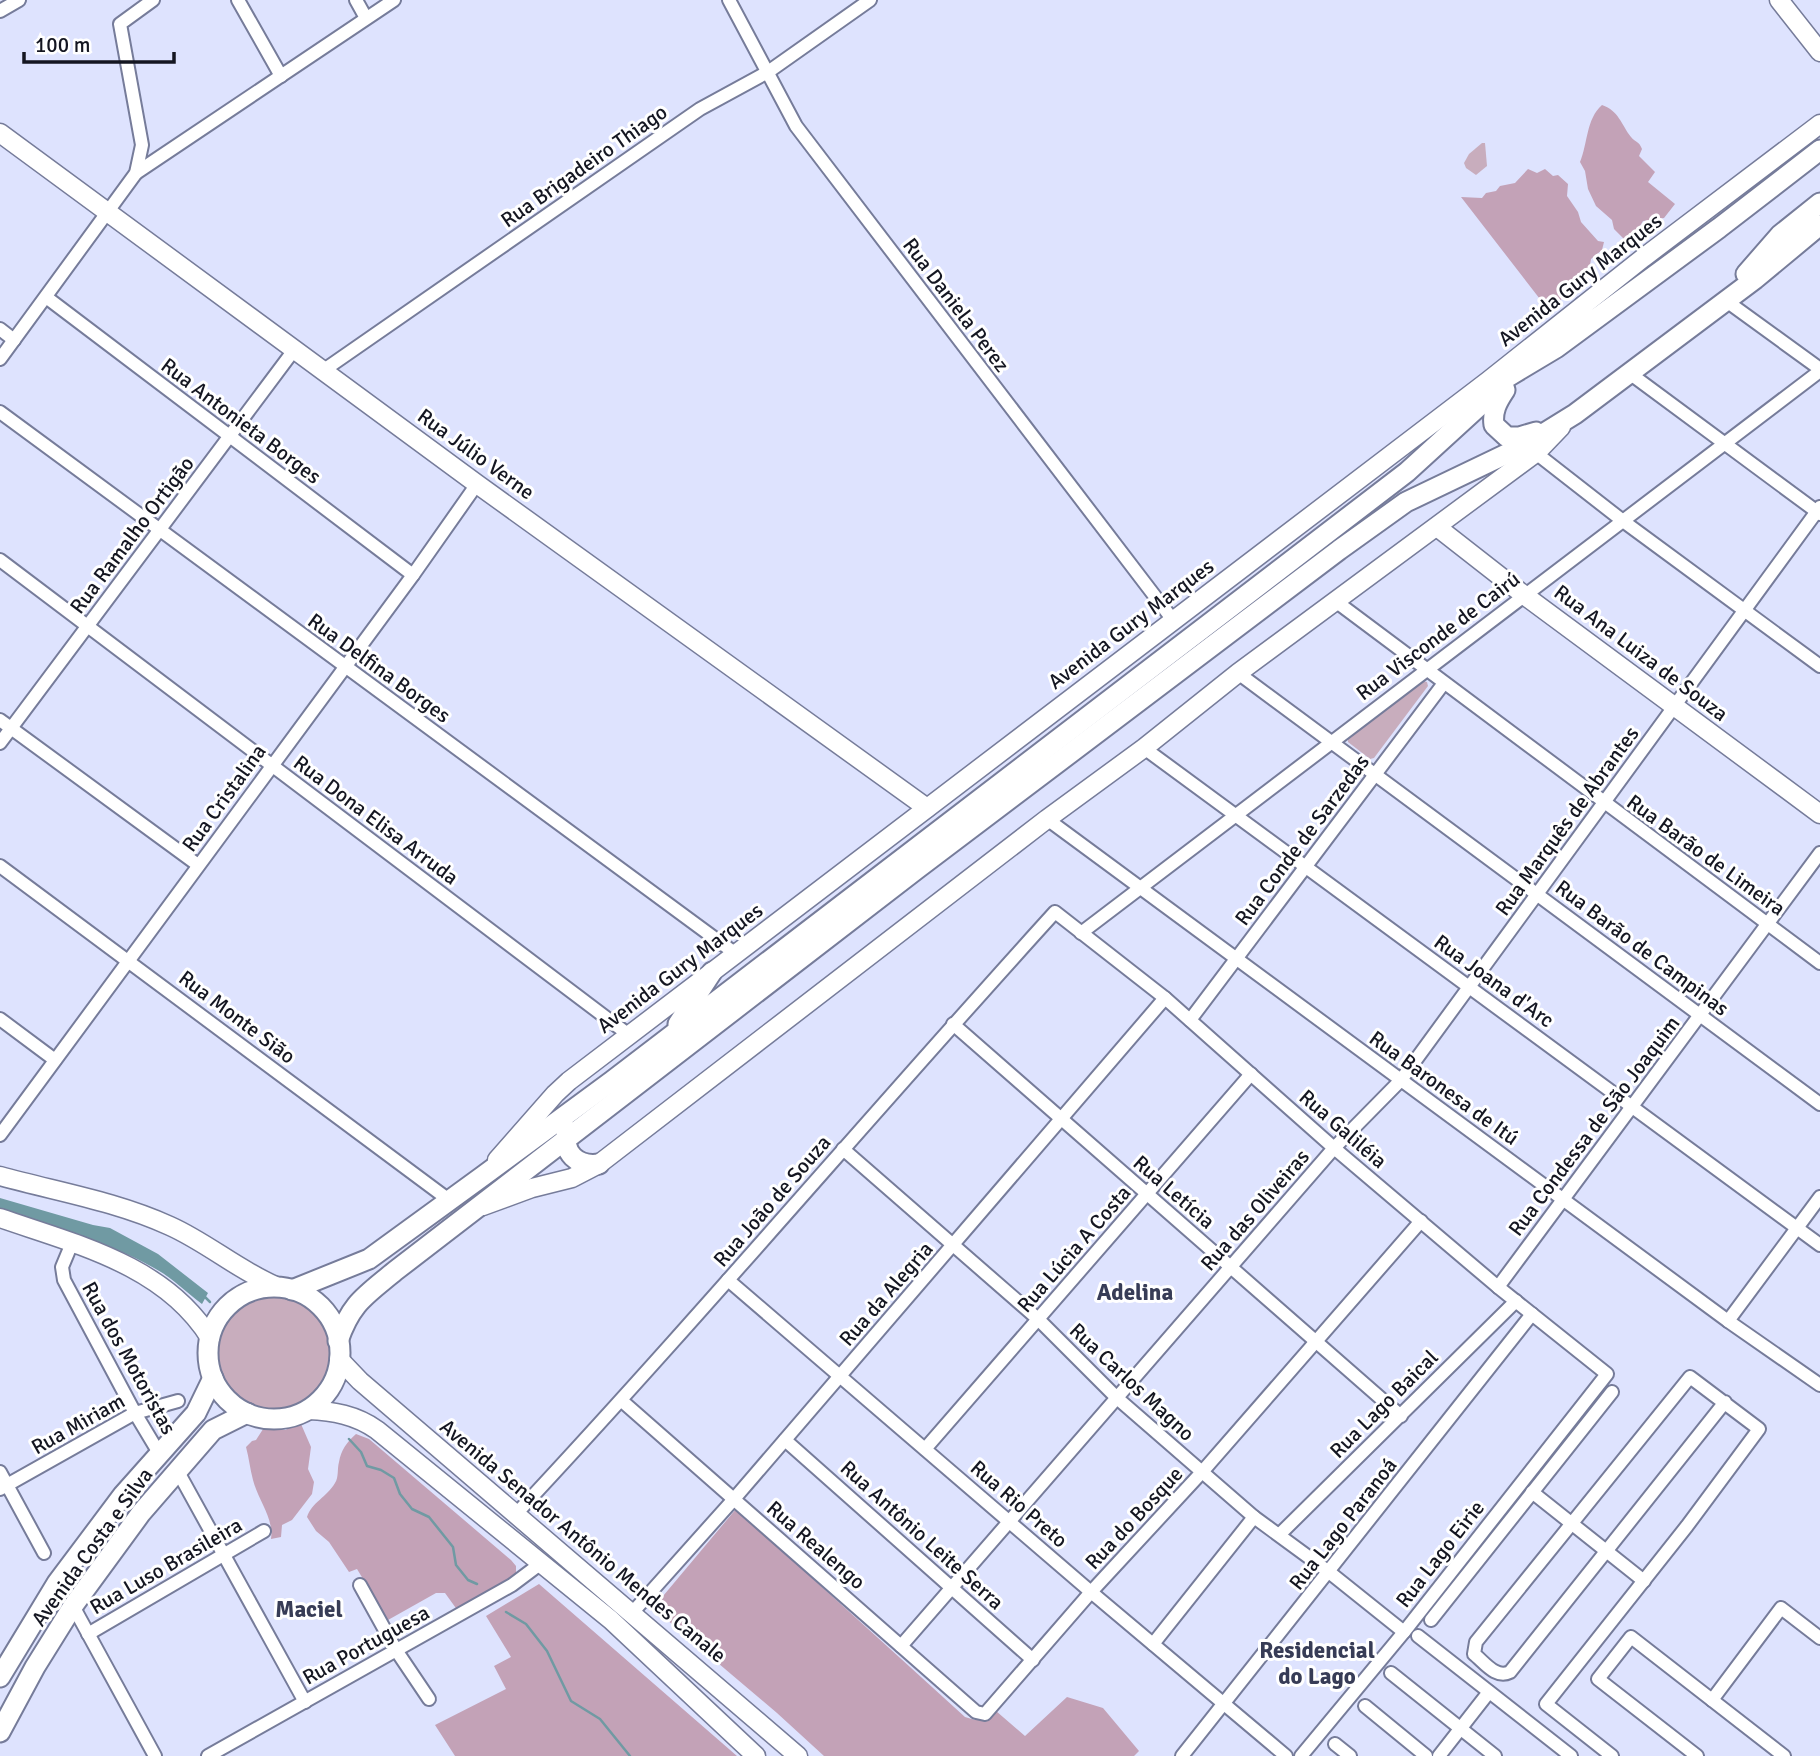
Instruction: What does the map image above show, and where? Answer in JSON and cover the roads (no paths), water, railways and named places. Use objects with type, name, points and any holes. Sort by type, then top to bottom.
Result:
[{"type":"main road","points":[[1779,0],[1820,52]]},
{"type":"main road","name":"Avenida Gury Marques","points":[[483,1176],[555,1094],[629,1035],[1173,620],[1506,375],[1643,258],[1820,124]]},
{"type":"main road","name":"Rua Júlio Verne","points":[[0,133],[477,484],[927,808]]},
{"type":"main road","name":"Avenida Gury Marques","points":[[285,1289],[369,1259],[612,1081],[1407,472],[1488,398],[1506,375],[1556,348],[1719,228],[1820,149]]},
{"type":"main road","points":[[1725,300],[1780,235],[1820,203]]},
{"type":"main road","points":[[473,1210],[532,1188],[572,1178],[599,1164],[1334,600],[1437,527],[1628,372],[1755,279],[1820,225]]},
{"type":"main road","points":[[1556,348],[1584,306]]},
{"type":"main road","points":[[1506,375],[1493,416],[1494,425],[1507,437],[1531,434],[1575,414]]},
{"type":"main road","points":[[285,1289],[255,1290],[234,1300],[219,1317],[210,1338],[208,1358],[213,1377],[221,1392],[233,1405],[247,1413],[272,1419],[285,1419],[309,1410],[330,1388],[336,1374],[346,1318],[355,1306],[395,1270],[928,860],[1373,524],[1423,493],[1531,449]]},
{"type":"main road","name":"Rua Ana Luiza de Souza","points":[[1437,527],[1524,595],[1820,814]]},
{"type":"main road","points":[[671,1036],[712,972]]},
{"type":"main road","points":[[599,1164],[584,1164],[578,1161],[567,1150],[565,1140],[571,1121],[612,1081]]},
{"type":"main road","points":[[0,1175],[125,1207],[172,1226],[205,1244],[257,1279],[308,1297],[323,1309],[333,1324],[339,1350]]},
{"type":"main road","points":[[0,1218],[119,1261],[166,1290],[198,1318],[210,1338]]},
{"type":"main road","name":"Avenida Senador Antônio Mendes Canale","points":[[339,1350],[359,1381],[798,1756]]},
{"type":"main road","name":"Avenida Costa e Silva","points":[[0,1677],[57,1583],[123,1495],[196,1413],[213,1377]]},
{"type":"main road","name":"Avenida Senador Antônio Mendes Canale","points":[[309,1410],[334,1411],[365,1421],[611,1620],[756,1756]]},
{"type":"main road","name":"Avenida Costa e Silva","points":[[0,1732],[73,1606],[141,1513],[214,1430],[247,1413]]},
{"type":"main road","points":[[540,1564],[552,1559],[589,1577]]},
{"type":"main road","points":[[611,1620],[620,1623],[632,1613]]},
{"type":"street","points":[[0,11],[19,0]]},
{"type":"street","points":[[136,173],[142,145],[120,24],[152,0]]},
{"type":"street","points":[[238,0],[281,76]]},
{"type":"street","points":[[356,0],[366,18]]},
{"type":"street","points":[[5,348],[46,297],[136,173],[394,0]]},
{"type":"street","name":"Rua Daniela Perez","points":[[729,0],[796,126],[1173,620]]},
{"type":"street","name":"Rua Brigadeiro Thiago","points":[[324,370],[700,109],[768,72],[863,2]]},
{"type":"street","name":"Rua Antonieta Borges","points":[[46,297],[413,575]]},
{"type":"street","points":[[1725,300],[1820,370]]},
{"type":"street","points":[[0,329],[5,348]]},
{"type":"street","name":"Rua Ramalho Ortigão","points":[[0,743],[5,724],[87,626],[294,350]]},
{"type":"street","name":"Rua Visconde de Cairú","points":[[1082,933],[1820,370]]},
{"type":"street","points":[[1628,372],[1819,511]]},
{"type":"street","name":"Rua Delfina Borges","points":[[0,412],[736,954]]},
{"type":"street","points":[[1507,437],[1531,449],[1623,521],[1820,666]]},
{"type":"street","name":"Rua Cristalina","points":[[0,1135],[413,575],[477,484]]},
{"type":"street","name":"Rua Marquês de Abrantes","points":[[1334,1148],[1401,1080],[1819,511]]},
{"type":"street","name":"Rua Dona Elisa Arruda","points":[[0,560],[629,1035]]},
{"type":"street","name":"Rua Barão de Limeira","points":[[1334,600],[1820,963]]},
{"type":"street","name":"Rua Barão de Campinas","points":[[1238,673],[1820,1104]]},
{"type":"street","name":"Rua Conde de Sarzedas","points":[[1190,1020],[1444,683]]},
{"type":"street","points":[[5,724],[198,865]]},
{"type":"street","name":"Rua Joana d'Arc","points":[[1144,748],[1820,1245]]},
{"type":"street","name":"Rua Baronesa de Itú","points":[[1047,819],[1728,1321],[1820,1385]]},
{"type":"street","name":"Rua Condessa de São Joaquim","points":[[1498,1287],[1820,853]]},
{"type":"street","name":"Rua Monte Sião","points":[[0,866],[449,1200]]},
{"type":"street","name":"Rua Galiléia","points":[[1055,912],[1165,998],[1334,1148],[1498,1287],[1607,1374]]},
{"type":"street","name":"Rua João de Souza","points":[[516,1514],[622,1401],[953,1024],[1055,912]]},
{"type":"street","name":"Rua da Alegria","points":[[632,1613],[841,1376],[1165,998]]},
{"type":"street","points":[[0,1019],[55,1060]]},
{"type":"street","name":"Rua Letícia","points":[[953,1024],[1401,1416]]},
{"type":"street","name":"Rua Lúcia A Costa","points":[[925,1449],[1251,1074]]},
{"type":"street","name":"Rua das Oliveiras","points":[[901,1646],[1334,1148]]},
{"type":"street","name":"Rua Carlos Magno","points":[[843,1149],[1038,1320],[1117,1398],[1254,1517],[1280,1534],[1404,1632]]},
{"type":"street","points":[[1728,1321],[1820,1197]]},
{"type":"street","name":"Rua do Bosque","points":[[985,1714],[1091,1592],[1202,1472],[1421,1221]]},
{"type":"street","name":"Rua dos Motoristas","points":[[72,1243],[62,1267],[64,1280],[159,1453]]},
{"type":"street","name":"Rua Rio Preto","points":[[728,1280],[1286,1756]]},
{"type":"street","name":"Rua Lago Baical","points":[[1280,1534],[1516,1301]]},
{"type":"street","name":"Rua Lago Paranoá","points":[[1182,1756],[1532,1314]]},
{"type":"street","name":"Rua Lago Eirie","points":[[1301,1756],[1404,1632],[1607,1374]]},
{"type":"street","points":[[1612,1756],[1546,1704],[1644,1581],[1759,1429],[1725,1402],[1690,1377],[1475,1642],[1474,1654],[1497,1673],[1506,1675],[1510,1672],[1725,1402]]},
{"type":"street","points":[[1431,1620],[1612,1392]]},
{"type":"street","name":"Rua Miriam","points":[[4,1487],[135,1413],[178,1401]]},
{"type":"street","name":"Rua Realengo","points":[[622,1401],[976,1713],[985,1714]]},
{"type":"street","name":"Rua Antônio Leite Serra","points":[[785,1440],[1033,1660]]},
{"type":"street","points":[[177,1470],[304,1702]]},
{"type":"street","points":[[0,1472],[4,1487],[44,1553]]},
{"type":"street","points":[[1532,1492],[1644,1581]]},
{"type":"street","points":[[1153,1644],[1254,1517]]},
{"type":"street","name":"Rua Luso Brasileira","points":[[88,1634],[264,1531]]},
{"type":"street","name":"Rua Portuguesa","points":[[208,1756],[512,1585],[540,1564]]},
{"type":"street","points":[[360,1585],[396,1650],[429,1699]]},
{"type":"street","points":[[73,1606],[155,1756]]},
{"type":"street","points":[[1712,1700],[1781,1608],[1820,1638]]},
{"type":"street","points":[[1418,1636],[1568,1755]]},
{"type":"street","points":[[1697,1756],[1598,1679],[1631,1637],[1784,1756]]},
{"type":"street","points":[[1391,1673],[1495,1756]]},
{"type":"street","points":[[1439,1756],[1489,1692]]},
{"type":"street","points":[[1365,1706],[1426,1756]]},
{"type":"street","points":[[1335,1744],[1350,1756]]},
{"type":"waterway","points":[[204,1296],[210,1302]]},
{"type":"waterway","points":[[349,1439],[361,1452],[367,1466],[394,1478],[400,1494],[412,1509],[429,1517],[453,1547],[456,1565],[468,1580],[477,1584]]},
{"type":"waterway","points":[[506,1612],[526,1624],[547,1651],[571,1701],[600,1719],[630,1756]]},
{"type":"district","name":"Adelina","points":[[1135,1292]]},
{"type":"district","name":"Maciel","points":[[309,1609]]},
{"type":"district","name":"Residencial do Lago","points":[[1317,1663]]}]
